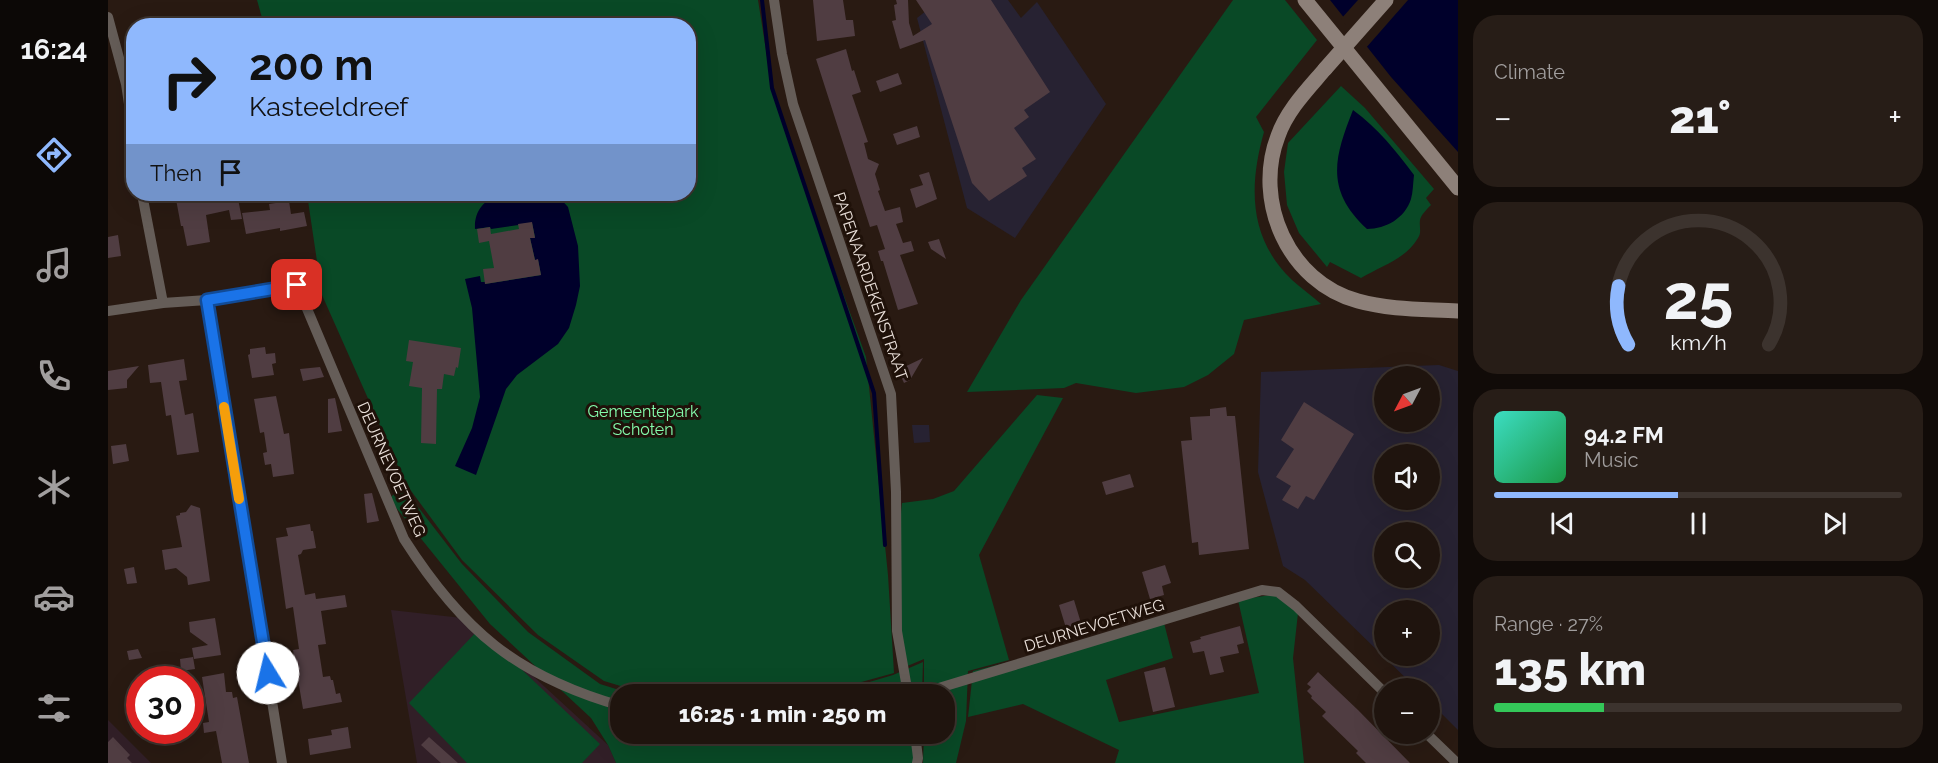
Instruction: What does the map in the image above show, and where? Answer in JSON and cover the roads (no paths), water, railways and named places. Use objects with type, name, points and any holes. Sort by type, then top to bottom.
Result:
[{"type":"street","name":"PAPENAARDEKENSTRAAT","points":[[774,0],[782,54],[793,104],[891,394],[896,492],[897,631],[906,684]]},
{"type":"street","points":[[1305,0],[1458,188]]},
{"type":"street","points":[[1386,0],[1297,101],[1285,119],[1271,159],[1269,181],[1272,206],[1287,246],[1296,260],[1319,282],[1356,301],[1421,309],[1455,308]]},
{"type":"street","points":[[108,17],[126,84]]},
{"type":"street","points":[[143,201],[163,303]]},
{"type":"street","name":"DEURNEVOETWEG","points":[[207,300],[297,285],[400,530],[423,569],[448,601],[480,634],[518,663],[554,682],[610,702]]},
{"type":"street","points":[[108,311],[163,303],[207,300],[282,763]]},
{"type":"street","name":"DEURNEVOETWEG","points":[[952,684],[1262,590],[1278,592],[1296,606],[1374,682]]},
{"type":"street","points":[[916,744],[917,763]]},
{"type":"street","points":[[1437,744],[1457,763]]},
{"type":"water","points":[[1330,0],[1458,0],[1458,152],[1391,77]]},
{"type":"water","points":[[1353,110],[1379,132],[1414,175],[1413,190],[1408,206],[1394,221],[1381,227],[1367,229],[1344,201],[1339,187],[1338,158]]},
{"type":"water","points":[[487,201],[562,201],[568,207],[578,246],[580,286],[569,328],[558,344],[517,375],[506,389],[476,475],[455,466],[472,428],[480,397],[472,308],[465,279],[480,276],[481,282],[485,284],[541,275],[530,238],[535,237],[532,223],[475,229],[476,217]]},
{"type":"waterway","points":[[762,0],[772,88],[874,393],[885,545]]},
{"type":"park label","name":"Gemeentepark Schoten","points":[[643,420]]}]
